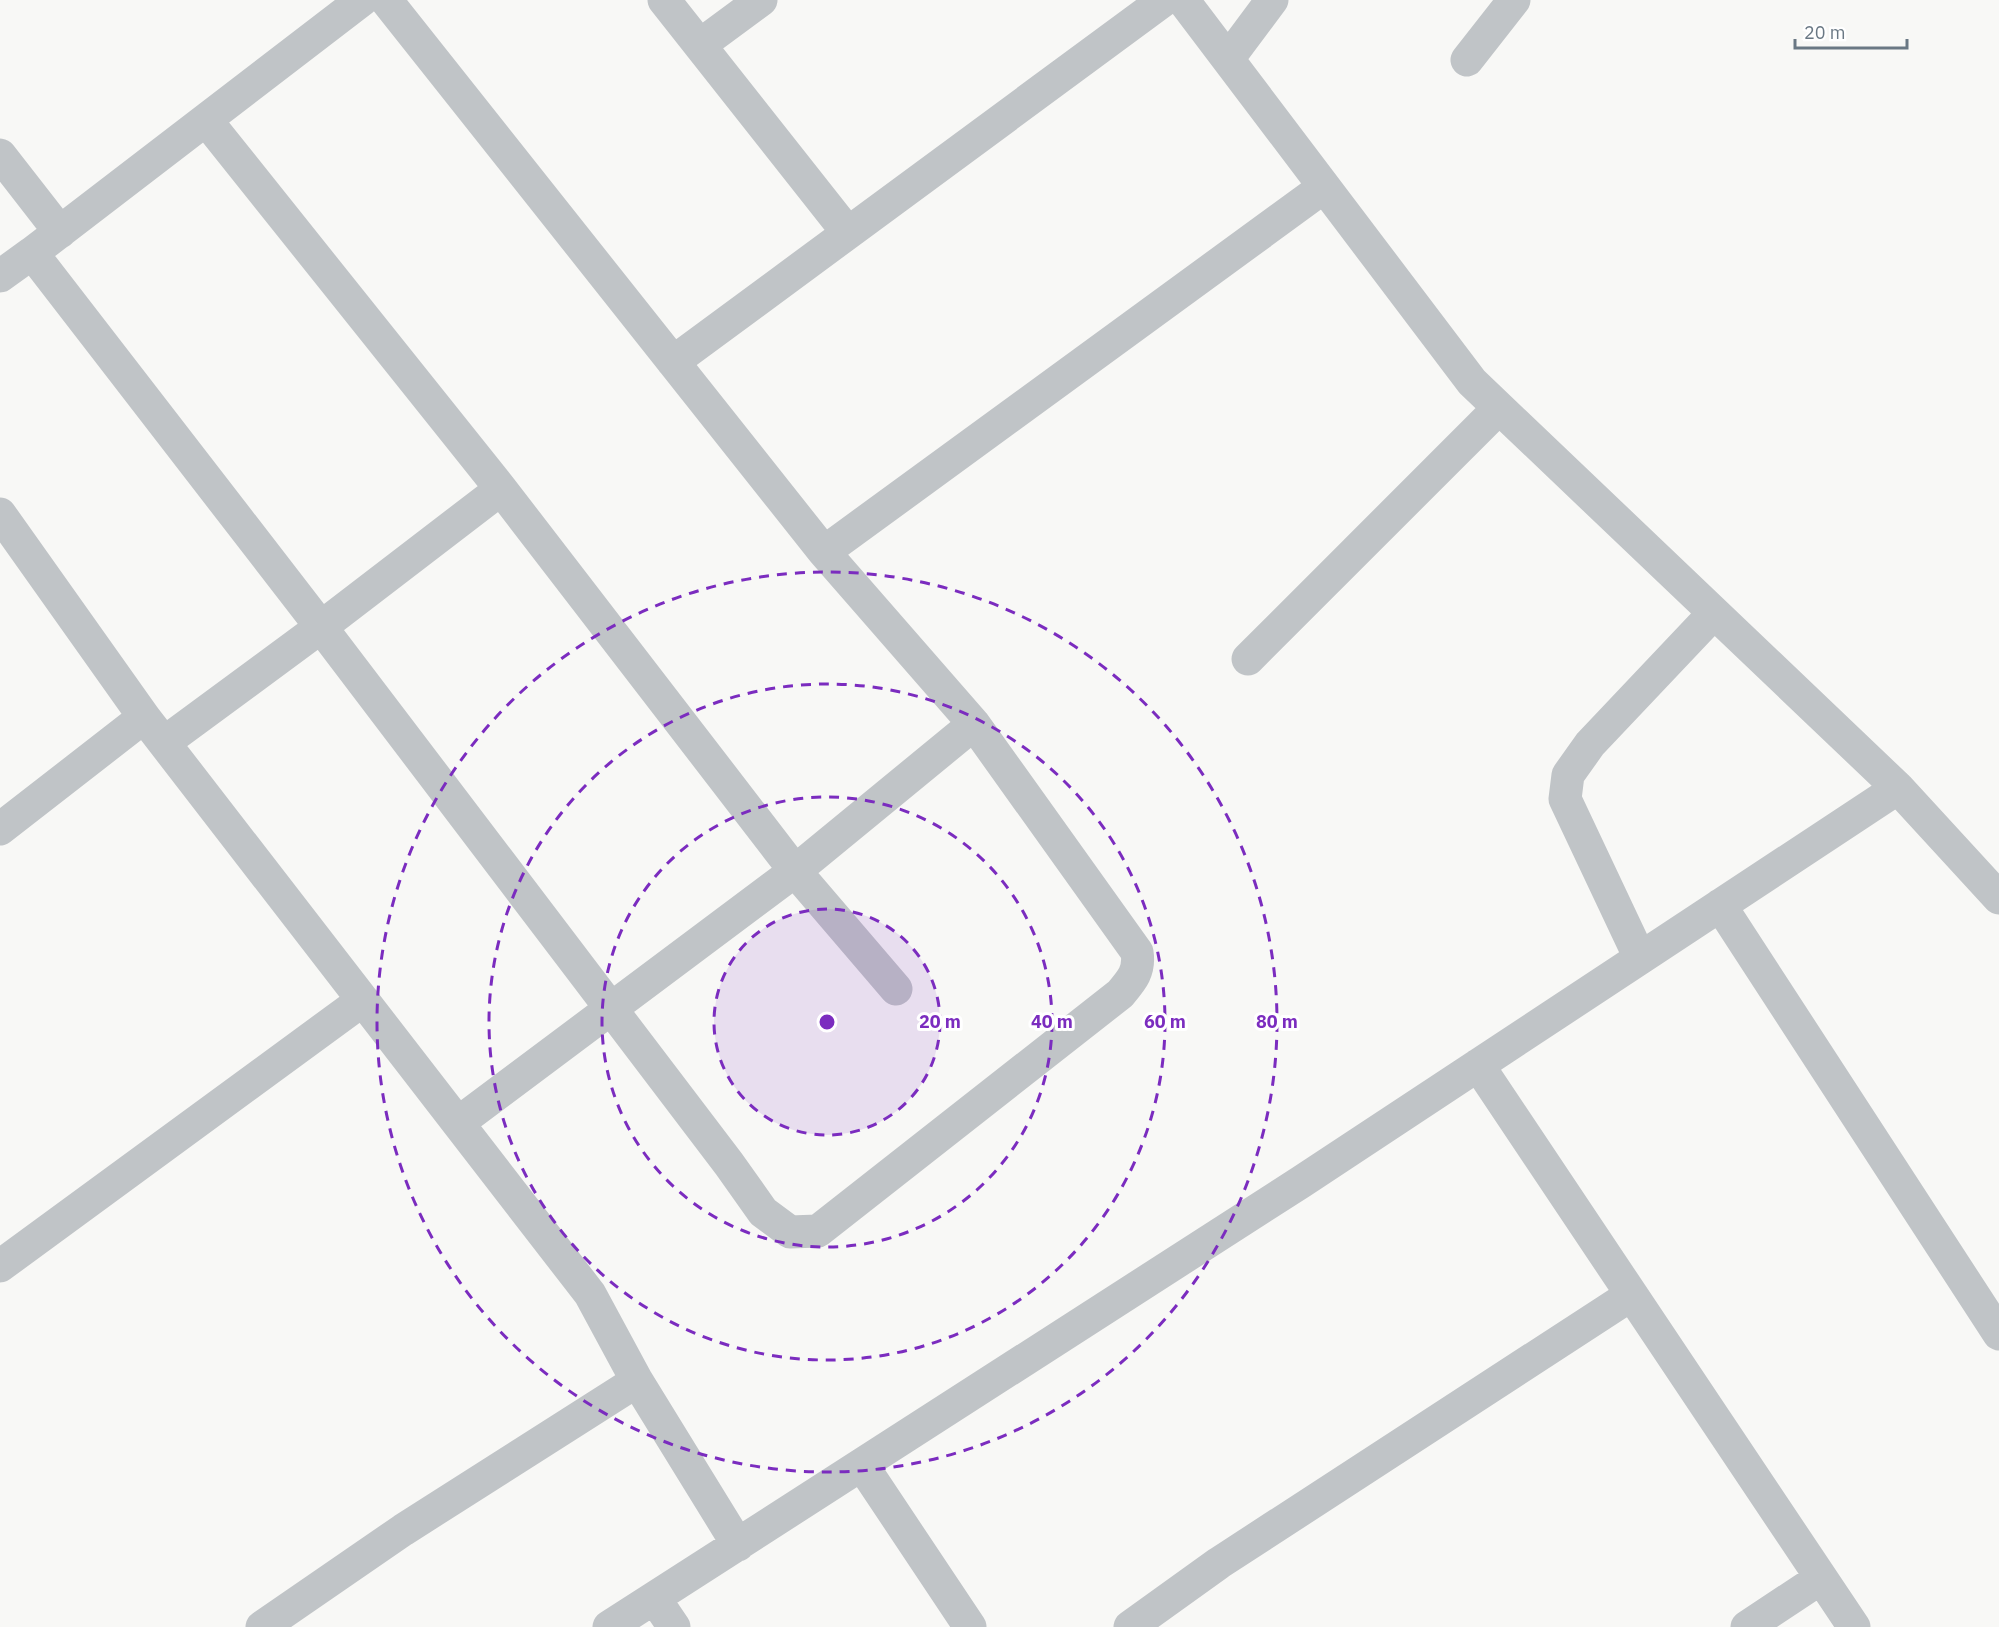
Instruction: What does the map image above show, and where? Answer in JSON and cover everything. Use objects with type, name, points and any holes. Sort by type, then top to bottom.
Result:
[{"type":"street","points":[[0,276],[362,0]]},
{"type":"street","points":[[32,253],[321,627],[612,1009],[763,1212],[790,1232],[818,1231],[1120,994],[1133,979],[1139,963],[1137,952],[975,724],[824,552],[386,0]]},
{"type":"street","points":[[664,0],[848,232]]},
{"type":"street","points":[[700,45],[761,0]]},
{"type":"street","points":[[673,362],[1164,0]]},
{"type":"street","points":[[1183,0],[1472,382],[1898,788],[1999,898]]},
{"type":"street","points":[[1228,59],[1272,0]]},
{"type":"street","points":[[1467,60],[1514,0]]},
{"type":"street","points":[[206,120],[501,489],[795,871],[896,989]]},
{"type":"street","points":[[0,155],[60,232]]},
{"type":"street","points":[[824,552],[1324,187]]},
{"type":"street","points":[[1248,659],[1499,408]]},
{"type":"street","points":[[165,742],[321,627],[501,489]]},
{"type":"street","points":[[0,514],[144,717],[590,1294],[637,1380],[738,1545]]},
{"type":"street","points":[[1641,958],[1565,799],[1568,775],[1590,744],[1714,613]]},
{"type":"street","points":[[0,829],[144,717]]},
{"type":"street","points":[[458,1123],[795,871],[975,724]]},
{"type":"street","points":[[609,1627],[1281,1195],[1898,788]]},
{"type":"street","points":[[1720,905],[1999,1334]]},
{"type":"street","points":[[0,1266],[363,1000]]},
{"type":"street","points":[[1478,1065],[1854,1627]]},
{"type":"street","points":[[1130,1627],[1219,1563],[1631,1295]]},
{"type":"street","points":[[262,1627],[403,1530],[637,1380]]},
{"type":"street","points":[[862,1466],[970,1627]]},
{"type":"street","points":[[1747,1627],[1821,1578]]},
{"type":"street","points":[[655,1599],[674,1627]]}]
